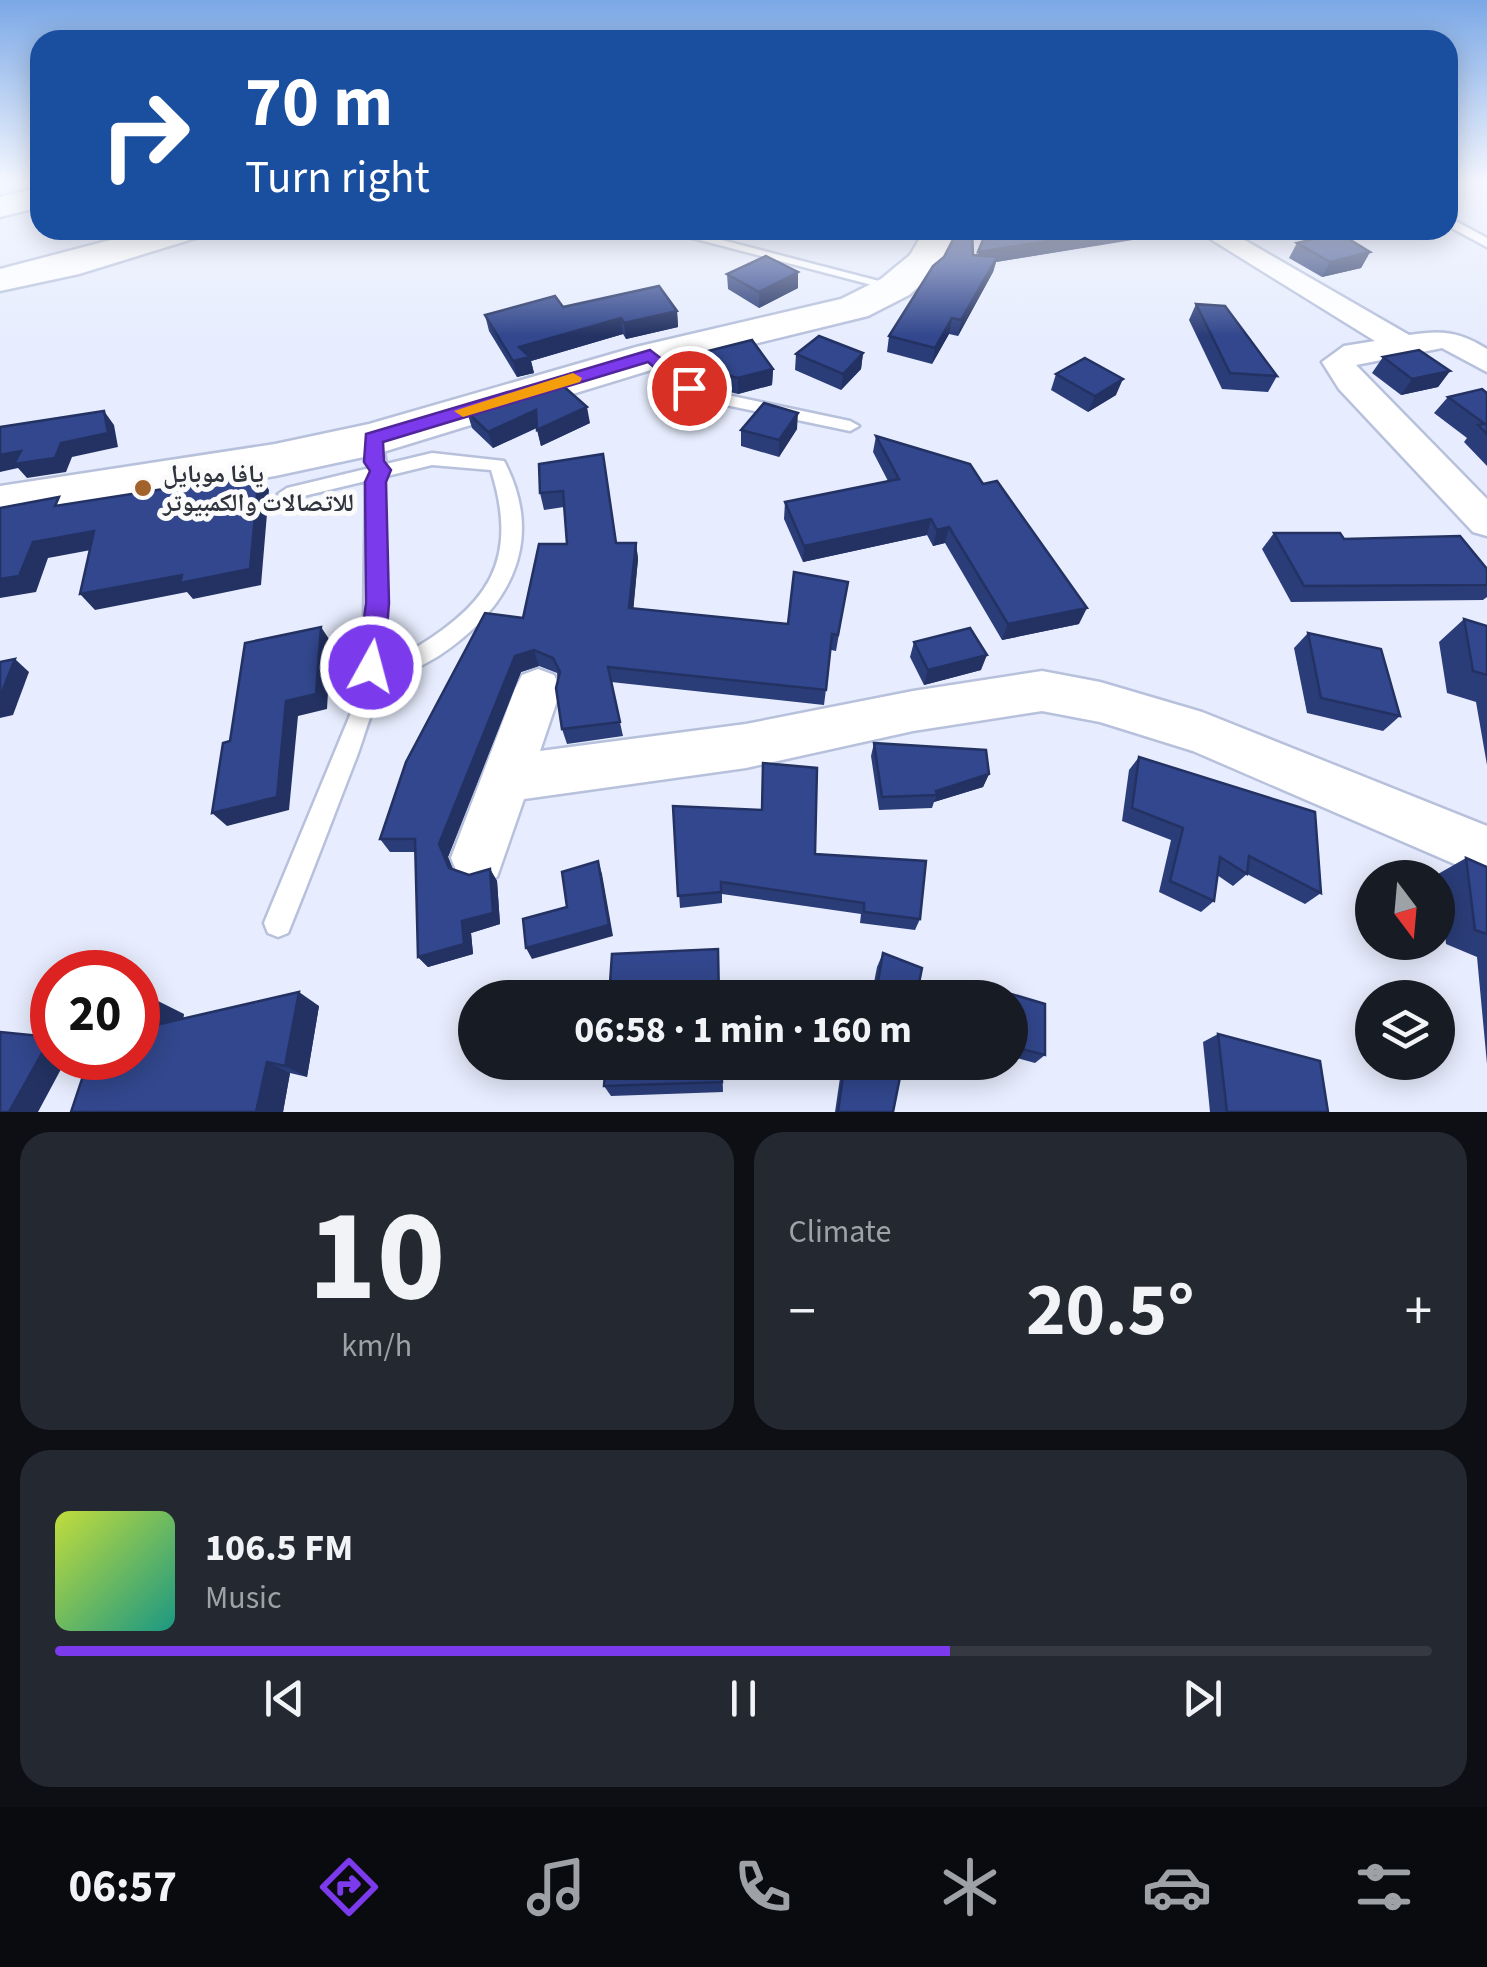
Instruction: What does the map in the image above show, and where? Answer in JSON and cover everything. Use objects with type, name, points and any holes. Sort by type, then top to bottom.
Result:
[{"type":"main road","points":[[0,280],[66,266],[153,240]]},
{"type":"main road","points":[[0,504],[275,460],[377,455],[650,356],[854,308],[895,287],[924,262],[937,240]]},
{"type":"street","points":[[1225,240],[1404,346]]},
{"type":"street","points":[[1487,332],[1454,342],[1344,356],[1338,362],[1340,370],[1487,522]]},
{"type":"street","points":[[1454,342],[1487,363]]},
{"type":"street","points":[[478,858],[538,689]]},
{"type":"street","points":[[503,779],[746,746],[913,711],[1042,691],[1100,702],[1202,733],[1487,852]]},
{"type":"lane","points":[[708,240],[895,287]]},
{"type":"lane","points":[[650,356],[703,394],[813,414],[850,426]]},
{"type":"lane","points":[[287,494],[377,455],[498,464],[512,504],[512,556],[508,571],[480,610],[374,684]]},
{"type":"lane","points":[[278,922],[374,684],[377,455]]},
{"type":"building","points":[[953,240],[972,240],[973,255],[997,257],[961,320],[952,318],[935,348],[889,336],[933,266],[944,257]]},
{"type":"building","points":[[983,240],[1054,240],[978,252]]},
{"type":"building","points":[[1350,240],[1370,252],[1330,262],[1297,243]]},
{"type":"building","points":[[766,256],[798,272],[759,292],[727,274]]},
{"type":"building","points":[[659,286],[677,311],[624,323],[621,318],[519,347],[530,357],[513,361],[485,315],[555,296],[563,307]]},
{"type":"building","points":[[1196,304],[1225,306],[1277,376],[1230,373]]},
{"type":"building","points":[[819,336],[863,353],[843,374],[796,354]]},
{"type":"building","points":[[752,340],[773,369],[738,378],[717,373],[704,352]]},
{"type":"building","points":[[1419,350],[1450,371],[1412,379],[1383,357]]},
{"type":"building","points":[[1085,358],[1123,379],[1095,396],[1056,374]]},
{"type":"building","points":[[561,384],[587,407],[537,430],[536,410],[488,432],[467,412]]},
{"type":"building","points":[[1482,389],[1487,393],[1487,434],[1478,425],[1485,424],[1448,397]]},
{"type":"building","points":[[764,403],[798,413],[779,440],[741,430]]},
{"type":"building","points":[[104,411],[108,433],[61,443],[55,458],[14,464],[21,451],[0,455],[0,427]]},
{"type":"building","points":[[876,436],[970,464],[983,484],[997,481],[1087,608],[1008,624],[949,527],[937,530],[931,519],[804,546],[785,502],[899,479]]},
{"type":"building","points":[[603,454],[616,543],[636,543],[629,608],[788,624],[794,572],[848,582],[838,635],[832,634],[826,690],[608,667],[620,722],[562,729],[556,688],[560,672],[553,658],[534,650],[515,656],[439,844],[449,868],[469,875],[490,869],[493,913],[462,921],[464,944],[418,957],[415,839],[380,839],[406,762],[485,613],[523,618],[539,544],[567,544],[563,491],[540,493],[539,464]]},
{"type":"building","points":[[259,474],[250,569],[180,583],[182,575],[80,594],[94,531],[33,542],[19,576],[0,579],[0,508],[59,497],[55,506]]},
{"type":"building","points":[[1274,533],[1340,533],[1344,539],[1460,536],[1487,569],[1487,585],[1304,586]]},
{"type":"building","points":[[1464,619],[1487,626],[1487,675],[1473,671]]},
{"type":"building","points":[[321,627],[316,694],[286,701],[277,797],[212,813],[223,743],[230,741],[245,643]]},
{"type":"building","points":[[970,628],[987,655],[928,670],[914,642]]},
{"type":"building","points":[[1308,633],[1381,649],[1400,716],[1321,698]]},
{"type":"building","points":[[15,659],[0,697],[0,662]]},
{"type":"building","points":[[874,743],[986,750],[989,774],[936,791],[937,795],[882,797]]},
{"type":"building","points":[[1139,757],[1315,812],[1321,893],[1249,856],[1247,874],[1220,857],[1214,901],[1170,881],[1183,828],[1132,808]]},
{"type":"building","points":[[763,763],[817,768],[815,854],[926,861],[920,919],[864,912],[864,903],[721,882],[721,892],[678,896],[673,806],[762,810]]},
{"type":"building","points":[[1466,858],[1487,867],[1487,934],[1475,930]]},
{"type":"building","points":[[598,861],[609,925],[526,948],[523,919],[567,907],[562,872]]},
{"type":"building","points":[[718,949],[719,980],[610,980],[612,954]]},
{"type":"building","points":[[883,953],[922,968],[920,980],[878,980]]},
{"type":"building","points":[[299,992],[285,1066],[267,1062],[256,1112],[71,1112],[82,1080],[160,1080],[160,1024]]},
{"type":"building","points":[[1028,999],[1045,1004],[1045,1055],[1028,1051]]},
{"type":"building","points":[[0,1032],[30,1035],[30,1074],[9,1112],[0,1112]]},
{"type":"building","points":[[1218,1034],[1320,1061],[1328,1112],[1227,1112]]},
{"type":"building","points":[[604,1080],[722,1082],[604,1086]]},
{"type":"building","points":[[842,1080],[899,1080],[893,1112],[838,1112]]},
{"type":"slow traffic","points":[[463,411],[573,378]]},
{"type":"place","name":"يافا موبايل للاتصالات والكمبيوتر","points":[[143,488]]},
{"type":"route","points":[[371,667],[378,603],[376,482],[380,470],[374,462],[373,439],[650,356],[689,388]]}]
